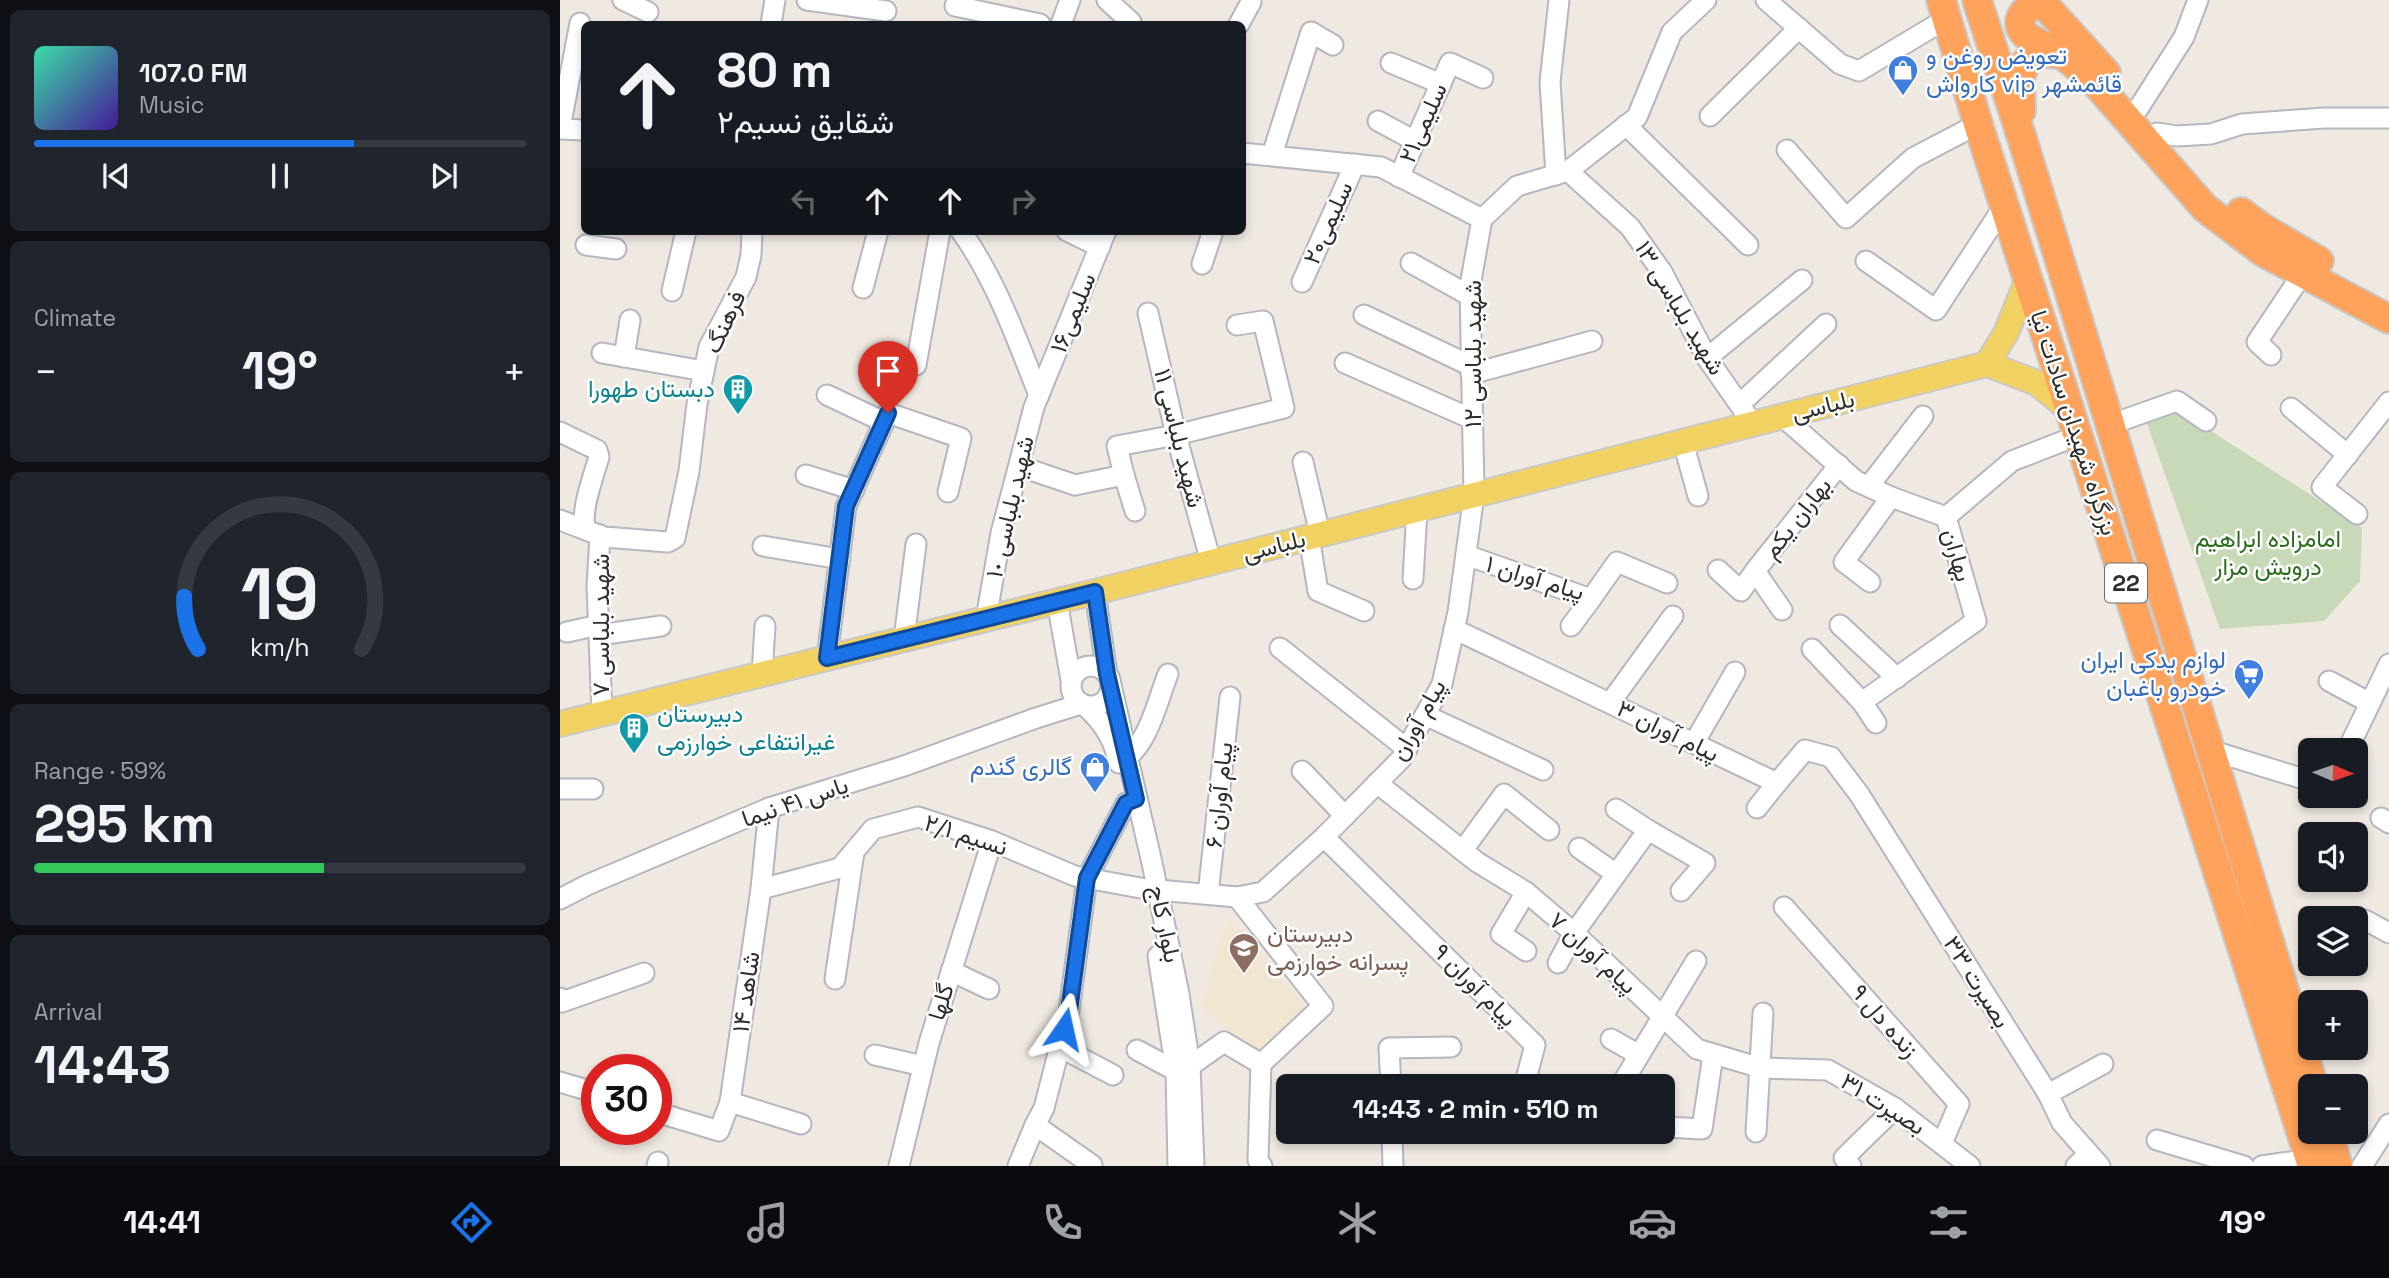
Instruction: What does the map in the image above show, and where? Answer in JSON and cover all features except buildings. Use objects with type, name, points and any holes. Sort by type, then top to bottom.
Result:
[{"type":"highway","name":"بزرگراه شهیدان سادات نیا","points":[[1977,0],[2022,138],[2310,1074]]},
{"type":"highway","points":[[2389,299],[2261,227],[2217,195],[2157,133],[2050,4],[2031,4],[2023,10],[2022,30],[2028,37],[2062,54],[2092,79],[2205,208],[2263,252],[2389,319]]},
{"type":"highway","name":"بزرگراه شهیدان سادات نیا","points":[[1943,9],[2311,1162]]},
{"type":"highway","points":[[2022,138],[2020,77],[2026,62],[2042,53],[2062,54]]},
{"type":"highway","points":[[2332,1144],[2338,1166]]},
{"type":"main road","points":[[2028,279],[2006,333],[1987,364],[2037,383],[2075,423]]},
{"type":"main road","name":"بلباسی","points":[[560,724],[1095,592],[1684,442],[1746,414],[1783,417],[1987,364]]},
{"type":"street","points":[[624,0],[648,12]]},
{"type":"street","points":[[772,21],[775,0]]},
{"type":"street","points":[[807,0],[886,12]]},
{"type":"street","points":[[1062,21],[1070,0]]},
{"type":"street","points":[[1108,0],[1129,21]]},
{"type":"street","points":[[1559,0],[1550,82],[1562,173]]},
{"type":"street","points":[[1246,153],[1381,167],[1482,219],[1517,186],[1562,173],[1637,117],[1672,32],[1706,0]]},
{"type":"street","points":[[1766,0],[1840,64],[1859,71],[1943,9]]},
{"type":"street","points":[[2138,109],[2184,37],[2199,0]]},
{"type":"street","points":[[1241,21],[1251,2]]},
{"type":"street","points":[[955,5],[1027,21]]},
{"type":"street","points":[[580,23],[577,79],[560,129],[581,130]]},
{"type":"street","points":[[1710,116],[1799,28]]},
{"type":"street","points":[[1272,155],[1311,32],[1333,45]]},
{"type":"street","points":[[1391,63],[1441,84]]},
{"type":"street","name":"سلیمی۲۱","points":[[1399,177],[1450,63],[1483,78]]},
{"type":"street","points":[[2157,133],[2177,136],[2211,134],[2242,124],[2323,117],[2389,118]]},
{"type":"street","points":[[1378,121],[1415,141]]},
{"type":"street","points":[[1787,150],[1846,218],[1913,158],[1978,124]]},
{"type":"street","points":[[1626,125],[1748,244]]},
{"type":"street","name":"سلیمی۲۰","points":[[1302,282],[1355,164]]},
{"type":"street","name":"شهید بلباسی ١٣","points":[[1562,173],[1630,227],[1662,272],[1707,358],[1746,414]]},
{"type":"street","points":[[1866,261],[1936,310],[2004,206]]},
{"type":"street","name":"شهید بلباسی ١٢","points":[[1474,495],[1470,296],[1482,219]]},
{"type":"street","points":[[672,291],[685,235]]},
{"type":"street","name":"فرهنگ","points":[[593,533],[668,542],[675,538],[709,347],[746,277],[752,235]]},
{"type":"street","points":[[863,288],[877,235]]},
{"type":"street","points":[[916,365],[939,235]]},
{"type":"street","points":[[964,235],[975,251],[1009,321],[1039,396]]},
{"type":"street","points":[[1085,235],[1103,239]]},
{"type":"street","points":[[1202,264],[1212,235]]},
{"type":"street","name":"سلیمی۱۶","points":[[1039,396],[1103,239]]},
{"type":"street","points":[[586,245],[616,246]]},
{"type":"street","points":[[1411,262],[1470,296]]},
{"type":"street","points":[[2272,355],[2257,342],[2303,273]]},
{"type":"street","points":[[1707,358],[1802,280]]},
{"type":"street","name":"شهید بلباسی ١١","points":[[1147,313],[1176,435],[1212,562]]},
{"type":"street","points":[[1364,315],[1471,370],[1592,341]]},
{"type":"street","points":[[624,357],[630,320]]},
{"type":"street","points":[[1135,511],[1118,446],[1176,435],[1284,408],[1263,321],[1237,325]]},
{"type":"street","points":[[1746,414],[1826,324]]},
{"type":"street","points":[[602,353],[704,371]]},
{"type":"street","points":[[1345,363],[1472,419]]},
{"type":"street","points":[[827,395],[884,422]]},
{"type":"street","name":"شهید بلباسی ١٠","points":[[986,619],[1001,533],[1039,396]]},
{"type":"street","points":[[2109,425],[2177,401],[2206,421]]},
{"type":"street","points":[[2291,408],[2348,454]]},
{"type":"street","points":[[827,658],[846,506],[888,413],[961,438],[948,492]]},
{"type":"street","points":[[2357,514],[2322,487],[2348,454],[2385,415]]},
{"type":"street","points":[[1869,486],[1923,416]]},
{"type":"street","name":"بهاران","points":[[1783,417],[1856,481],[1947,517],[1976,621],[1862,702]]},
{"type":"street","points":[[1947,517],[2012,461],[2075,423]]},
{"type":"street","name":"شهید بلباسی ۷","points":[[560,432],[597,450],[598,457],[583,523],[593,533],[601,714]]},
{"type":"street","points":[[1684,442],[1698,496]]},
{"type":"street","points":[[1303,463],[1315,536],[1318,591],[1364,611]]},
{"type":"street","name":"بهاران یکم","points":[[1718,570],[1741,591],[1839,465]]},
{"type":"street","points":[[1019,466],[1075,485],[1124,475]]},
{"type":"street","points":[[806,475],[854,490]]},
{"type":"street","name":"پیام آوران","points":[[1263,892],[1324,837],[1401,759],[1407,749],[1441,684],[1454,629],[1474,495]]},
{"type":"street","points":[[1870,582],[1844,562],[1891,497]]},
{"type":"street","points":[[1413,579],[1417,510]]},
{"type":"street","points":[[560,520],[593,533]]},
{"type":"street","points":[[904,639],[916,544]]},
{"type":"street","points":[[763,546],[840,559]]},
{"type":"street","name":"پیام آوران ۱","points":[[1466,555],[1591,599],[1617,562],[1667,583]]},
{"type":"street","name":"بهاران یکم","points":[[1755,571],[1782,610]]},
{"type":"street","name":"بلوار کاج","points":[[1095,592],[1131,801],[1179,993],[1183,1069],[1194,1166]]},
{"type":"street","points":[[1571,625],[1591,599]]},
{"type":"street","points":[[1035,718],[1071,682],[1074,674],[1084,667],[1097,667],[1109,680],[1110,692],[1095,706],[1083,704],[1072,694],[1071,682],[1057,601]]},
{"type":"street","points":[[1610,703],[1672,615]]},
{"type":"street","points":[[1840,625],[1897,678]]},
{"type":"street","points":[[568,632],[661,626]]},
{"type":"street","points":[[762,674],[765,626]]},
{"type":"street","name":"پیام آوران ۳","points":[[1454,629],[1777,783]]},
{"type":"street","points":[[1280,648],[1407,749]]},
{"type":"street","points":[[1812,649],[1862,702],[1876,723]]},
{"type":"street","points":[[2353,738],[2389,664]]},
{"type":"street","points":[[1694,743],[1735,672]]},
{"type":"street","points":[[1123,761],[1144,738],[1168,674]]},
{"type":"street","points":[[2329,681],[2370,703]]},
{"type":"street","name":"پیام آوران ۶","points":[[1208,894],[1230,697]]},
{"type":"street","name":"بلوار کاج","points":[[1083,704],[1097,716],[1123,761]]},
{"type":"street","name":"یاس ۴۱ نیما","points":[[560,899],[570,887],[769,808],[904,766],[1035,718],[1083,704]]},
{"type":"street","points":[[1425,715],[1543,770]]},
{"type":"street","name":"بصیرت ۳۳","points":[[1777,783],[1805,750],[1831,757],[1859,794],[2088,1162]]},
{"type":"street","points":[[2210,750],[2298,777]]},
{"type":"street","points":[[1302,771],[1345,816]]},
{"type":"street","name":"پیام آوران ۷","points":[[1377,783],[1463,850],[1526,892],[1574,933],[1697,1049],[1761,1068],[1828,1070]]},
{"type":"street","points":[[1757,808],[1777,783]]},
{"type":"street","points":[[560,789],[593,789]]},
{"type":"street","points":[[1463,850],[1504,793],[1549,830]]},
{"type":"street","points":[[1018,1166],[1044,1108],[1069,1011],[1087,878],[1131,801]]},
{"type":"street","name":"شاهد ۱۴","points":[[672,1117],[719,1131],[730,1102],[761,889],[769,808]]},
{"type":"street","points":[[1616,809],[1648,831],[1705,863],[1681,891]]},
{"type":"street","name":"نسیم ۲/۱","points":[[761,889],[839,868],[873,830],[918,817],[992,841],[1075,876],[1152,889],[1237,897],[1263,892]]},
{"type":"street","points":[[1558,963],[1574,933],[1648,831]]},
{"type":"street","name":"پیام آوران ۹","points":[[1324,837],[1535,1045],[1527,1074]]},
{"type":"street","name":"گلها","points":[[899,1166],[923,1066],[992,841]]},
{"type":"street","points":[[1579,848],[1616,874]]},
{"type":"street","points":[[835,979],[855,850]]},
{"type":"street","points":[[1526,892],[1501,934],[1526,951]]},
{"type":"street","points":[[1237,897],[1323,1006],[1261,1065],[1260,1164]]},
{"type":"street","name":"زنده دل ۹","points":[[1784,906],[1959,1104],[1947,1154]]},
{"type":"street","points":[[2368,922],[2389,933]]},
{"type":"street","points":[[1628,1074],[1696,961]]},
{"type":"street","points":[[951,971],[989,989]]},
{"type":"street","points":[[560,998],[562,1002],[644,973]]},
{"type":"street","points":[[1756,1132],[1763,1013]]},
{"type":"street","points":[[1611,1039],[1639,1055]]},
{"type":"street","points":[[1137,1050],[1183,1069],[1224,1042],[1261,1065]]},
{"type":"street","points":[[1390,1074],[1389,1048],[1451,1047]]},
{"type":"street","points":[[1060,1048],[1112,1075]]},
{"type":"street","points":[[875,1055],[923,1066]]},
{"type":"street","points":[[1675,1127],[1702,1129],[1713,1055]]},
{"type":"street","points":[[2048,1094],[2102,1064]]},
{"type":"street","name":"بلوار کاج","points":[[1178,1166],[1183,1069]]},
{"type":"street","name":"بصیرت ۳۱","points":[[1828,1070],[1895,1108],[1947,1154],[1970,1166]]},
{"type":"street","points":[[560,1082],[581,1088]]},
{"type":"street","points":[[730,1102],[801,1124]]},
{"type":"street","points":[[1851,1166],[1844,1158],[1895,1108]]},
{"type":"street","points":[[2362,1166],[2389,1124]]},
{"type":"street","points":[[1035,1125],[1092,1165]]},
{"type":"street","points":[[2157,1140],[2244,1166]]},
{"type":"street","points":[[1393,1144],[1394,1166]]},
{"type":"street","points":[[2262,1166],[2311,1162]]},
{"type":"shaded area","name":"دبیرستان پسرانه خوارزمی","points":[[1231,919],[1307,1009],[1260,1058],[1202,1006],[1217,945]]},
{"type":"green space","name":"امامزاده ابراهیم درویش مزار","points":[[2177,409],[2362,528],[2360,581],[2324,621],[2220,629],[2145,418]]},
{"type":"place","name":"تعویض روغن و کارواش vip قائمشهر","points":[[1903,97]]},
{"type":"place","name":"دبستان طهورا","points":[[738,416]]},
{"type":"place","name":"لوازم یدکی ایران خودرو باغبان","points":[[2249,701]]},
{"type":"place","name":"دبیرستان غیرانتفاعی خوارزمی","points":[[634,755]]},
{"type":"place","name":"گالری گندم","points":[[1095,794]]},
{"type":"place","name":"دبیرستان پسرانه خوارزمی","points":[[1244,975]]},
{"type":"route","points":[[888,413],[846,506],[827,658],[1095,592],[1107,674],[1136,799],[1126,803],[1087,878],[1069,1011],[1064,1029]]}]
